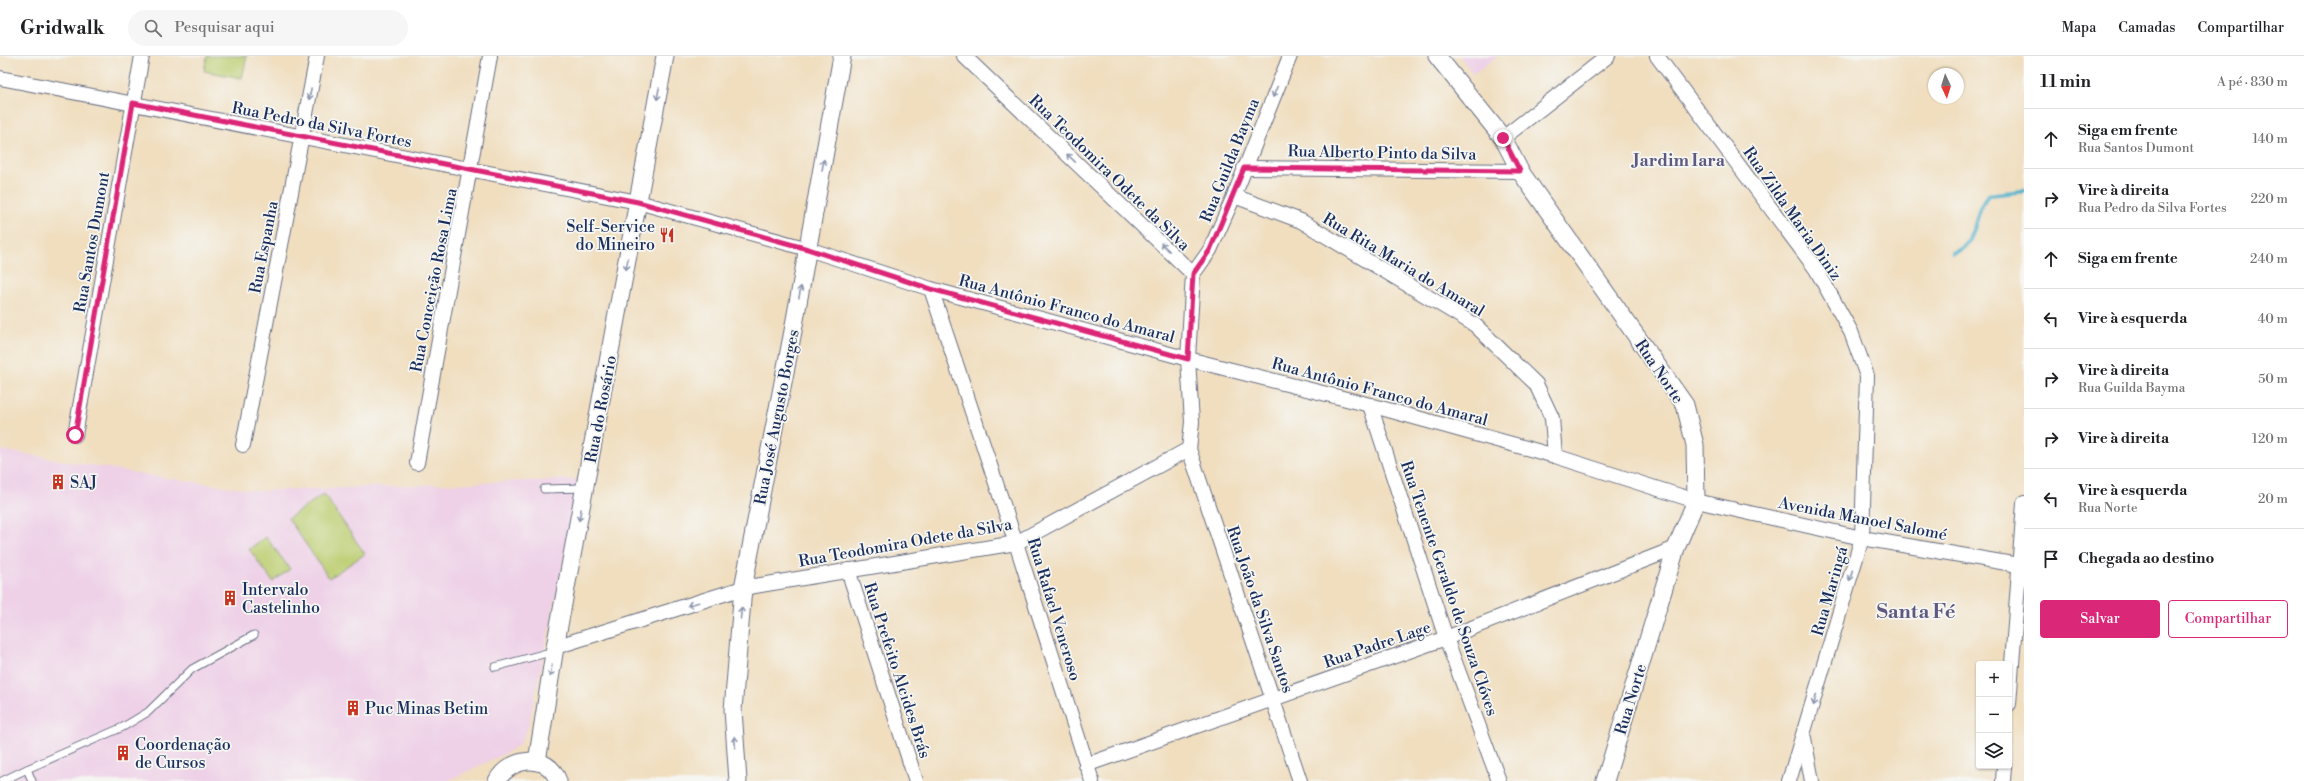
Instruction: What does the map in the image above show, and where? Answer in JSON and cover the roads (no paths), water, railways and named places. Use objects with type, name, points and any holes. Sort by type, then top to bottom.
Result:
[{"type":"street","name":"Rua Santos Dumont","points":[[75,435],[142,56]]},
{"type":"street","name":"Rua Espanha","points":[[243,445],[317,56]]},
{"type":"street","name":"Rua Conceição Rosa Lima","points":[[417,462],[471,170],[490,56]]},
{"type":"street","name":"Rua do Rosário","points":[[538,762],[554,649],[665,56]]},
{"type":"street","name":"Rua José Augusto Borges","points":[[738,781],[733,710],[743,588],[808,249],[842,56]]},
{"type":"street","name":"Rua Teodomira Odete da Silva","points":[[554,649],[743,588],[1016,543],[1189,449],[1192,422],[1188,359],[1193,274],[964,56]]},
{"type":"street","name":"Rua Guilda Bayma","points":[[1193,274],[1210,250],[1234,196],[1290,56]]},
{"type":"street","name":"Rua Norte","points":[[1437,56],[1503,138],[1520,171],[1685,405],[1695,445],[1696,501],[1676,548],[1605,781]]},
{"type":"street","points":[[1503,138],[1608,56]]},
{"type":"street","name":"Rua Zilda Maria Diniz","points":[[1657,56],[1816,270],[1850,332],[1867,376],[1866,406]]},
{"type":"street","name":"Rua Pedro da Silva Fortes","points":[[0,78],[638,202]]},
{"type":"street","name":"Rua Alberto Pinto da Silva","points":[[1244,168],[1520,171]]},
{"type":"street","name":"Rua Rita Maria do Amaral","points":[[1234,196],[1301,221],[1476,325],[1536,384],[1552,418],[1554,456]]},
{"type":"street","name":"Rua Antônio Franco do Amaral","points":[[638,202],[808,249],[931,289],[1188,359],[1370,405],[1554,456],[1696,501]]},
{"type":"street","name":"Rua Rafael Veneroso","points":[[931,289],[1016,543],[1092,781]]},
{"type":"street","name":"Rua Tenente Geraldo de Souza Clóves","points":[[1370,405],[1446,638],[1499,781]]},
{"type":"street","name":"Rua Maringá","points":[[1789,781],[1862,538],[1866,406]]},
{"type":"street","name":"Rua João da Silva Santos","points":[[1189,449],[1274,699],[1300,781]]},
{"type":"street","name":"Avenida Manoel Salomé","points":[[1696,501],[1862,538],[2022,565]]},
{"type":"street","points":[[2010,697],[2022,565],[2024,503]]},
{"type":"street","name":"Rua Padre Lage","points":[[1086,765],[1446,638],[1676,548]]},
{"type":"street","name":"Rua Prefeito Alcides Brás","points":[[848,570],[916,781]]},
{"type":"street","points":[[1804,735],[1812,781]]},
{"type":"street","points":[[497,781],[502,772],[512,764],[524,761],[538,762],[549,768],[558,781]]},
{"type":"street","points":[[2003,781],[2004,769]]},
{"type":"lane","points":[[544,489],[585,488]]},
{"type":"lane","points":[[2,781],[124,727],[148,712],[192,669],[254,635]]},
{"type":"lane","points":[[495,667],[554,649]]},
{"type":"lane","points":[[27,769],[32,781]]},
{"type":"waterway","points":[[1953,253],[1962,249],[1968,243],[1983,202],[1988,195],[2024,191]]},
{"type":"place","name":"Self-Service do Mineiro","points":[[667,235]]},
{"type":"place","name":"SAJ","points":[[58,482]]},
{"type":"place","name":"Intervalo Castelinho","points":[[230,598]]},
{"type":"place","name":"Puc Minas Betim","points":[[353,708]]},
{"type":"place","name":"Coordenação de Cursos","points":[[123,753]]},
{"type":"district","name":"Jardim Iara","points":[[1679,160]]},
{"type":"district","name":"Santa Fé","points":[[1916,611]]}]
